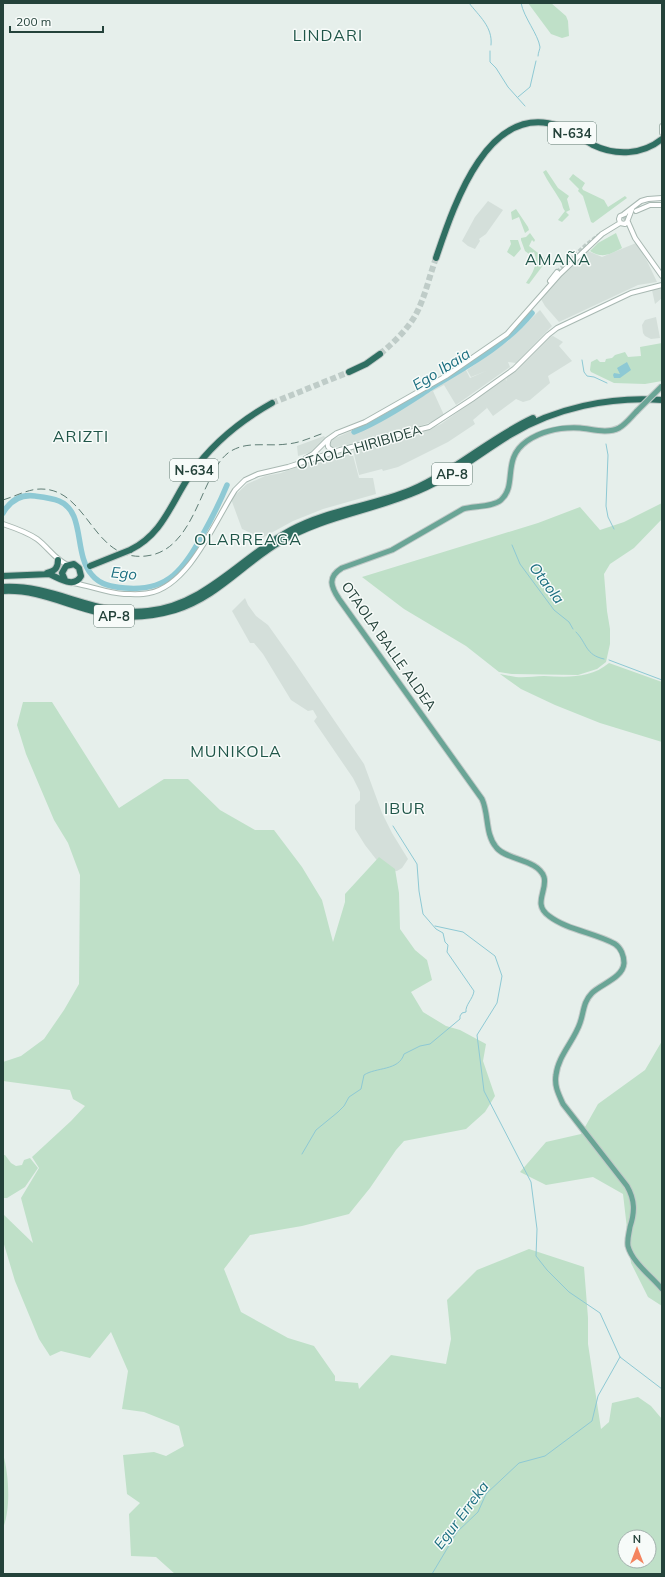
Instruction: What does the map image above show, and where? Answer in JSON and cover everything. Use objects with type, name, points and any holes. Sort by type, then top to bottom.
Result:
[{"type":"highway","name":"N-634","points":[[436,258],[454,207],[475,168],[494,141],[508,131],[529,123],[550,124],[559,126],[594,145],[613,152],[643,149],[662,139]]},
{"type":"highway","points":[[349,372],[366,364],[380,354]]},
{"type":"highway","name":"AP-8","points":[[3,592],[33,593],[110,615],[136,617],[158,614],[181,608],[206,596],[276,539],[303,524],[329,514],[395,496],[424,484],[510,430],[533,418],[565,406],[585,402],[629,397],[662,397]]},
{"type":"highway","name":"AP-8","points":[[244,564],[280,542],[315,524],[395,500],[427,487],[457,470],[512,434],[550,416],[566,410],[608,402],[662,400]]},
{"type":"highway","name":"N-634","points":[[87,568],[130,550],[145,541],[156,531],[191,475],[215,445],[249,417],[272,403]]},
{"type":"highway","points":[[40,574],[54,571],[58,566],[58,559]]},
{"type":"highway","points":[[3,576],[62,572],[68,565],[87,568],[73,583],[49,574]]},
{"type":"highway","points":[[77,566],[81,570],[80,577]]},
{"type":"highway","points":[[62,572],[65,580]]},
{"type":"highway","name":"AP-8","points":[[3,587],[33,588],[100,608],[136,612],[164,608],[180,603],[220,584]]},
{"type":"main road","name":"OTAOLA BALLE ALDEA","points":[[662,386],[618,428],[608,431],[571,428],[545,432],[528,441],[519,448],[513,457],[510,468],[508,488],[501,500],[491,505],[474,506],[463,509],[392,550],[336,571],[332,582],[332,589],[482,799],[485,806],[490,835],[496,848],[503,853],[521,859],[540,871],[544,877],[541,904],[548,916],[616,945],[622,953],[624,963],[621,971],[592,992],[586,1000],[580,1022],[558,1066],[556,1084],[558,1093],[564,1104],[627,1186],[634,1205],[634,1217],[628,1236],[630,1251],[634,1258],[662,1289]]},
{"type":"street","points":[[662,126],[662,133]]},
{"type":"street","points":[[523,314],[560,274],[600,236],[620,223],[625,224],[628,221],[634,205],[648,199],[662,198]]},
{"type":"street","points":[[636,211],[650,206],[662,205]]},
{"type":"street","points":[[620,223],[619,217],[632,209]]},
{"type":"street","points":[[624,214],[628,215],[628,221],[635,238],[662,277],[661,282],[656,286]]},
{"type":"street","points":[[284,468],[307,458],[338,433],[365,422],[446,376],[507,334],[557,272]]},
{"type":"street","name":"OTAOLA HIRIBIDEA","points":[[73,583],[111,592],[135,594],[150,593],[172,582],[190,565],[235,490],[245,480],[252,476],[284,468],[336,451],[429,428],[514,369],[557,328],[631,293],[662,285]]},
{"type":"street","points":[[330,438],[327,443],[328,447],[329,449],[336,451]]},
{"type":"street","points":[[4,524],[27,533],[38,540],[58,559],[68,565]]},
{"type":"street","points":[[58,559],[62,572]]},
{"type":"street","points":[[80,577],[85,585]]},
{"type":"shaded area","points":[[488,201],[503,210],[486,234],[479,239],[480,241],[475,249],[462,241],[475,217]]},
{"type":"shaded area","points":[[636,243],[657,282],[638,285],[559,322],[545,306],[541,299],[543,294],[585,251],[602,257]]},
{"type":"shaded area","points":[[662,288],[662,298],[655,304],[652,290]]},
{"type":"shaded area","points":[[540,310],[552,326],[516,363],[508,362],[510,367],[456,405],[444,385],[433,391],[444,415],[435,421],[411,429],[333,448],[329,447],[329,441],[351,431],[352,434],[380,422],[441,385],[441,383],[465,368],[470,378],[486,371],[471,377],[467,370],[508,341]]},
{"type":"shaded area","points":[[656,317],[660,338],[651,339],[643,333],[642,325],[645,320]]},
{"type":"shaded area","points":[[553,336],[563,342],[559,346],[572,361],[548,376],[550,383],[530,400],[523,402],[516,399],[493,416],[485,405],[487,408],[473,420],[475,424],[448,442],[398,467],[383,471],[382,469],[359,475],[353,450],[416,434],[441,424],[505,378],[507,381],[506,378],[531,356],[549,337]]},
{"type":"shaded area","points":[[324,436],[326,439],[312,452],[298,456],[297,446]]},
{"type":"shaded area","points":[[351,448],[359,478],[373,478],[376,494],[323,509],[293,521],[262,538],[242,529],[231,499],[247,484],[265,476],[281,473],[324,456]]},
{"type":"shaded area","points":[[245,598],[256,616],[268,625],[364,764],[382,813],[408,859],[402,868],[397,871],[386,872],[365,845],[355,829],[355,805],[360,800],[360,792],[353,778],[314,721],[317,717],[313,710],[308,711],[291,700],[263,654],[254,643],[250,643],[232,611]]},
{"type":"green space","points":[[528,3],[551,3],[566,16],[568,21],[569,36],[562,38],[551,34]]},
{"type":"green space","points":[[546,170],[558,188],[569,196],[567,199],[570,210],[566,212],[569,215],[562,222],[558,220],[565,211],[561,201],[543,172]]},
{"type":"green space","points":[[573,174],[585,183],[582,188],[583,190],[604,200],[608,207],[625,196],[627,198],[593,223],[591,222],[583,196],[578,191],[579,189],[569,179]]},
{"type":"green space","points":[[516,209],[528,227],[529,230],[525,233],[519,217],[512,220],[511,212]]},
{"type":"green space","points":[[530,233],[535,240],[534,242],[532,240],[529,246],[547,260],[529,284],[526,283],[534,269],[536,261],[534,252],[529,254],[525,251],[521,238],[526,237]]},
{"type":"green space","points":[[616,233],[622,248],[606,255],[599,255],[590,251],[598,243]]},
{"type":"green space","points":[[510,240],[518,240],[521,249],[514,257],[507,252],[511,244]]},
{"type":"green space","points":[[662,343],[662,381],[645,384],[614,383],[591,372],[590,370],[591,362],[597,359],[600,362],[605,362],[606,359],[625,352],[628,357],[641,356],[640,347]]},
{"type":"green space","points":[[662,503],[662,519],[634,548],[610,564],[604,574],[610,629],[610,644],[606,662],[597,669],[578,675],[512,674],[499,672],[466,646],[404,609],[362,577],[538,523],[580,507],[600,530],[624,522]]},
{"type":"green space","points":[[609,663],[662,682],[662,742],[600,723],[555,705],[521,689],[500,674],[516,677],[578,676],[594,672]]},
{"type":"green space","points":[[23,702],[52,702],[119,808],[164,779],[188,779],[220,810],[255,830],[274,830],[302,867],[322,900],[333,942],[345,902],[345,894],[379,857],[395,869],[399,893],[400,929],[415,950],[427,960],[432,980],[411,992],[423,1012],[446,1026],[460,1030],[486,1044],[483,1061],[495,1096],[485,1112],[466,1129],[404,1141],[349,1214],[302,1226],[250,1235],[224,1269],[241,1312],[288,1338],[314,1346],[335,1376],[335,1381],[358,1383],[359,1389],[391,1355],[446,1364],[451,1339],[447,1300],[477,1270],[529,1249],[584,1267],[588,1318],[588,1344],[601,1429],[609,1422],[612,1403],[638,1397],[651,1406],[662,1419],[662,1574],[175,1574],[156,1557],[131,1556],[129,1514],[140,1503],[127,1494],[123,1455],[154,1452],[166,1456],[184,1446],[179,1426],[144,1412],[122,1409],[128,1371],[111,1332],[90,1358],[61,1351],[50,1356],[39,1339],[15,1281],[3,1241],[3,1214],[33,1243],[21,1198],[39,1168],[32,1157],[85,1106],[73,1099],[70,1090],[3,1081],[3,1062],[21,1056],[44,1039],[64,1010],[79,984],[80,875],[68,843],[54,820],[26,754],[17,725]]},
{"type":"green space","points":[[662,1041],[662,1306],[648,1297],[631,1263],[623,1194],[593,1177],[546,1185],[520,1172],[546,1142],[581,1134],[598,1104],[645,1070]]},
{"type":"green space","points":[[3,1155],[5,1155],[11,1163],[16,1166],[22,1165],[24,1160],[30,1158],[38,1168],[25,1187],[7,1198],[3,1198]]},
{"type":"green space","points":[[3,1454],[7,1471],[8,1502],[6,1520],[3,1528]]},
{"type":"water","points":[[627,362],[631,370],[620,378],[614,378],[614,373],[620,374],[617,368]]},
{"type":"waterway","points":[[469,3],[488,27],[491,45]]},
{"type":"waterway","points":[[521,3],[539,42],[540,47],[538,56]]},
{"type":"waterway","points":[[490,51],[490,62],[496,68],[508,87],[525,106]]},
{"type":"waterway","points":[[518,97],[530,87],[536,61]]},
{"type":"waterway","name":"Ego Ibaia","points":[[354,432],[393,412],[471,364],[509,336],[532,313]]},
{"type":"waterway","points":[[582,360],[584,372],[587,376],[594,377],[607,383]]},
{"type":"waterway","points":[[606,444],[608,455],[606,506],[608,517],[614,529]]},
{"type":"waterway","name":"Ego","points":[[3,513],[16,499],[25,496],[50,498],[59,501],[67,506],[73,514],[86,566],[92,575],[99,581],[111,586],[140,588],[153,586],[164,582],[182,567],[206,528],[227,485]]},
{"type":"waterway","name":"Otaola","points":[[512,545],[520,564],[554,610],[569,622],[573,629]]},
{"type":"waterway","name":"Otaola","points":[[576,632],[593,655],[604,659]]},
{"type":"waterway","name":"Otaola","points":[[609,660],[662,680]]},
{"type":"waterway","points":[[302,1154],[316,1130],[338,1112],[344,1106],[349,1097],[361,1089],[364,1075],[369,1072],[392,1066],[397,1063],[404,1054],[420,1046],[430,1044],[460,1019],[462,1013],[466,1012],[474,991],[447,952],[448,945],[445,942],[443,933],[436,929],[423,914],[419,891],[417,864],[393,826]]},
{"type":"waterway","points":[[435,926],[463,932],[495,956],[502,976],[497,1003],[477,1035],[484,1091],[531,1182],[537,1229],[536,1256],[547,1270],[569,1292],[600,1313],[620,1357],[662,1389]]},
{"type":"waterway","name":"Egur Erreka","points":[[432,1574],[457,1532],[478,1512],[486,1494],[519,1463],[545,1456],[592,1421],[598,1396],[620,1357]]},
{"type":"tunnel","points":[[618,222],[636,211]]},
{"type":"tunnel","points":[[557,272],[599,235]]},
{"type":"tunnel","points":[[380,354],[408,327],[415,316],[424,295],[436,258]]},
{"type":"tunnel","points":[[272,403],[349,372]]},
{"type":"railway","points":[[3,500],[36,489],[57,492],[70,500],[102,537],[114,548],[128,555],[146,556],[159,553],[179,538],[193,516],[217,466],[228,453],[235,449],[249,445],[279,445],[292,443],[306,440],[324,433]]},
{"type":"district","name":"LINDARI","points":[[328,35]]},
{"type":"district","name":"AMAÑA","points":[[558,259]]},
{"type":"district","name":"ARIZTI","points":[[81,436]]},
{"type":"district","name":"OLARREAGA","points":[[248,539]]},
{"type":"district","name":"MUNIKOLA","points":[[236,751]]},
{"type":"district","name":"IBUR","points":[[405,808]]}]
